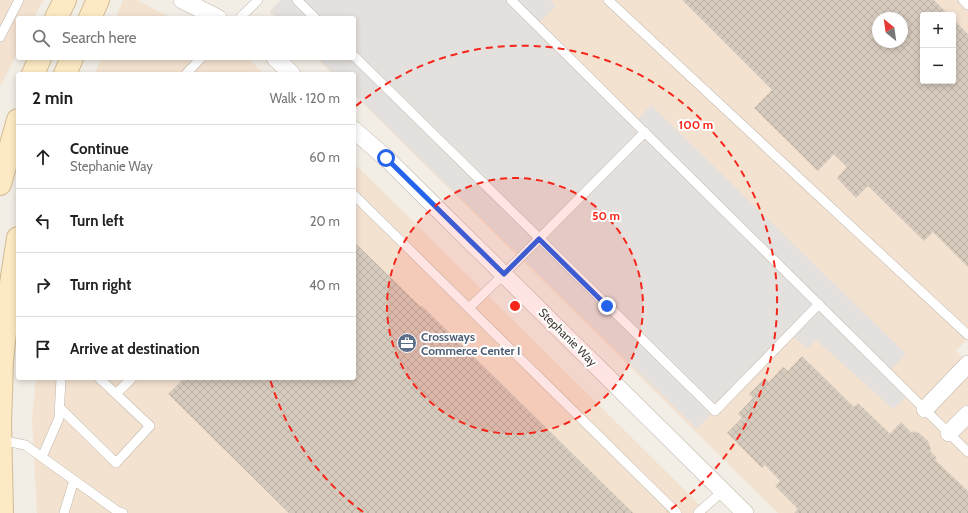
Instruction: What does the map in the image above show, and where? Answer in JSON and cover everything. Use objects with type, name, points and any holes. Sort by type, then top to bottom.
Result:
[{"type":"street","points":[[57,16],[64,0]]},
{"type":"street","points":[[91,16],[98,0]]},
{"type":"street","points":[[182,0],[214,16]]},
{"type":"street","points":[[34,72],[39,60]]},
{"type":"street","points":[[66,72],[71,60]]},
{"type":"street","points":[[277,60],[290,72]]},
{"type":"street","points":[[0,184],[16,127]]},
{"type":"street","name":"Stephanie Way","points":[[356,132],[386,158],[745,513]]},
{"type":"street","points":[[2,513],[0,440],[2,362],[8,303],[16,251]]},
{"type":"street","points":[[925,409],[968,364]]},
{"type":"street","points":[[949,433],[968,414]]},
{"type":"lane","points":[[0,37],[19,0]]},
{"type":"lane","points":[[242,16],[258,0]]},
{"type":"lane","points":[[297,0],[313,16]]},
{"type":"lane","points":[[511,0],[968,452]]},
{"type":"lane","points":[[608,0],[968,335]]},
{"type":"lane","points":[[963,0],[968,5]]},
{"type":"lane","points":[[356,58],[715,411],[818,304]]},
{"type":"lane","points":[[188,72],[199,60]]},
{"type":"lane","points":[[469,308],[645,132]]},
{"type":"lane","points":[[356,197],[677,513]]},
{"type":"lane","points":[[42,457],[59,418],[61,380]]},
{"type":"lane","points":[[60,407],[116,464],[150,426],[101,380]]},
{"type":"lane","points":[[116,394],[130,380]]},
{"type":"lane","points":[[0,440],[25,445],[117,511],[123,513]]},
{"type":"lane","points":[[64,513],[74,480]]},
{"type":"lane","points":[[698,513],[723,491]]},
{"type":"shaded area","points":[[0,0],[43,0],[35,16],[16,16],[16,55],[0,87]]},
{"type":"shaded area","points":[[123,0],[137,0],[167,16],[117,16]]},
{"type":"shaded area","points":[[281,0],[968,0],[968,338],[956,351],[968,363],[968,513],[778,513],[356,97],[356,72],[331,72],[318,60],[356,60],[356,16],[274,16],[269,12]]},
{"type":"shaded area","points":[[281,0],[550,0],[556,5],[537,25],[635,123],[651,105],[906,354],[888,373],[910,394],[893,409],[816,340],[807,349],[790,334],[697,429],[356,96],[356,72],[332,72],[320,60],[356,60],[356,16],[275,16],[270,11]]},
{"type":"shaded area","points":[[100,60],[250,60],[262,72],[96,72]]},
{"type":"shaded area","points":[[356,165],[708,513],[37,513],[32,418],[36,380],[356,380]]},
{"type":"building","points":[[682,0],[934,0],[946,12],[920,12],[920,84],[956,84],[956,22],[968,34],[968,267],[933,232],[924,241],[868,186],[856,198],[837,178],[847,167],[834,154],[818,171],[754,108],[772,90]]},
{"type":"building","name":"Crossways Commerce Center I","points":[[356,244],[421,307],[422,306],[633,513],[289,513],[168,394],[182,380],[356,380]]},
{"type":"building","points":[[802,356],[854,407],[858,403],[890,434],[901,422],[912,433],[914,431],[919,433],[928,441],[931,449],[930,451],[937,458],[935,460],[968,491],[968,513],[794,513],[798,509],[775,486],[780,481],[765,465],[762,468],[727,433],[742,418],[738,414],[753,398],[749,394],[765,378],[769,382],[783,367],[788,371]]},
{"type":"place","name":"Crossways Commerce Center I","points":[[407,343]]},
{"type":"route","points":[[386,158],[504,274],[539,239],[607,306]]}]
